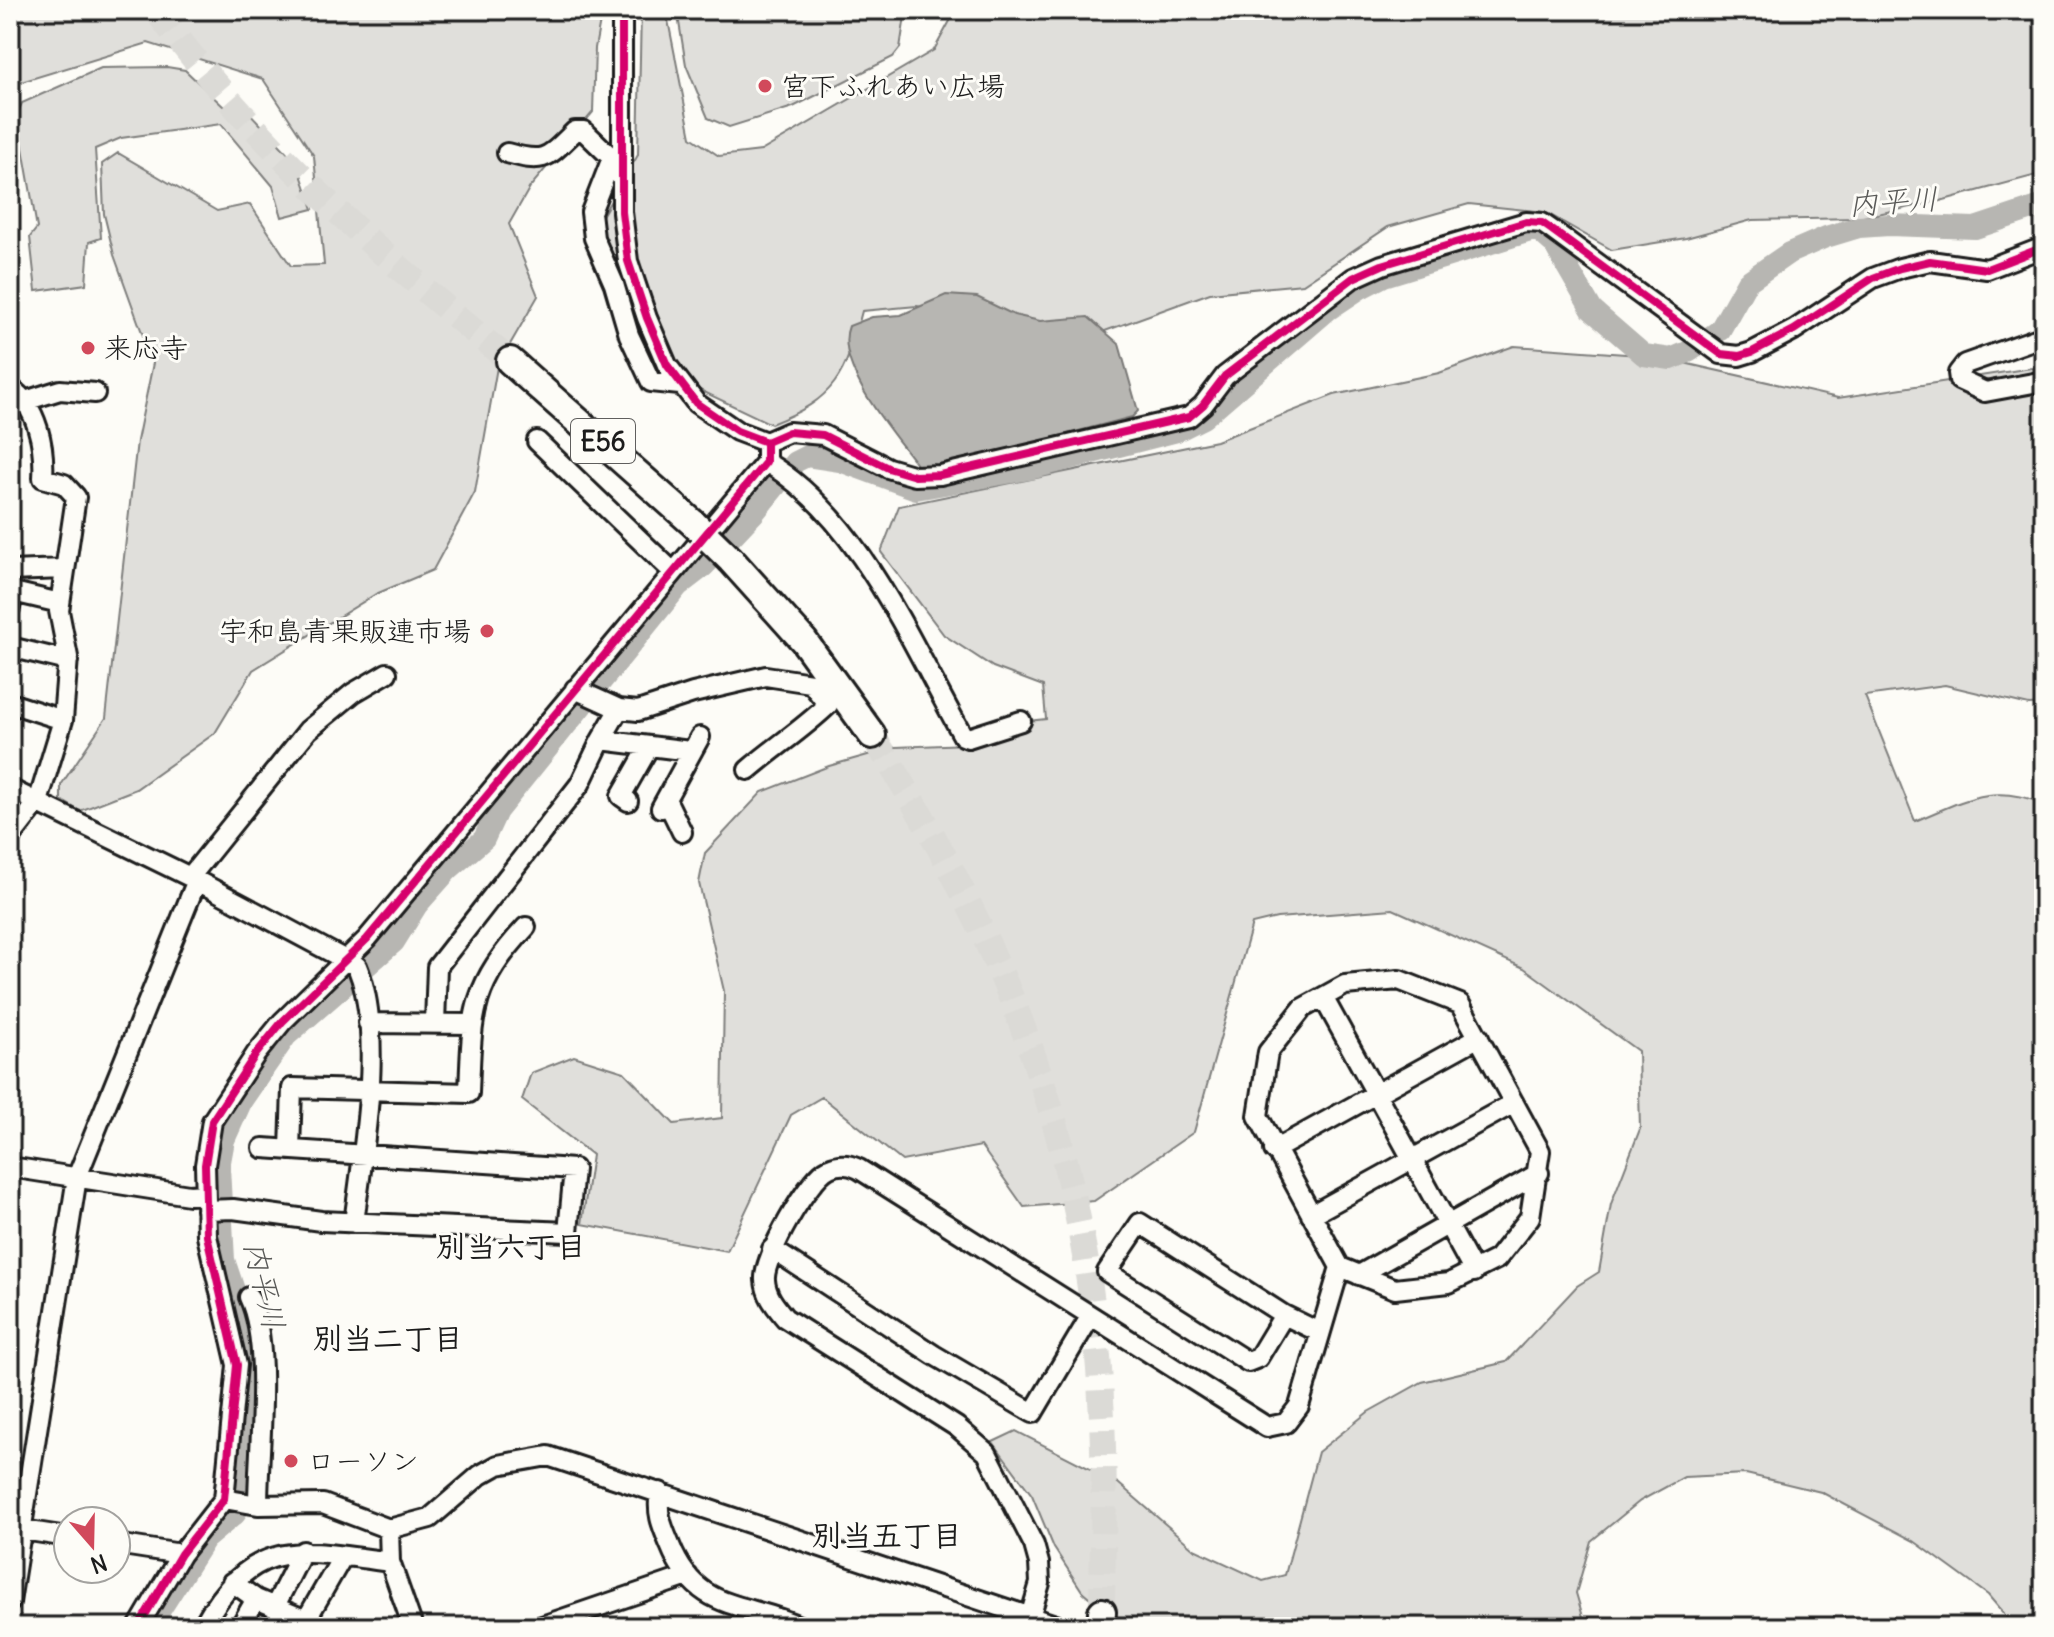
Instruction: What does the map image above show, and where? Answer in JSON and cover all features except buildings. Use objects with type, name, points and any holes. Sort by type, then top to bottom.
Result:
[{"type":"highway","name":"E56","points":[[510,361],[731,560],[804,641],[872,735]]},
{"type":"street","points":[[622,10],[622,212],[628,261],[647,318],[680,385],[696,403],[737,431],[766,442],[789,432],[823,435],[888,468],[915,476],[940,475],[1153,428],[1189,417],[1235,368],[1353,278],[1382,265],[1526,222],[1542,223],[1721,354],[1739,356],[1794,330],[1873,278],[1900,268],[1930,261],[1987,269],[2044,247]]},
{"type":"street","points":[[507,153],[535,161],[545,159],[575,131],[584,131],[612,158],[591,212],[594,238],[614,284],[629,335],[651,382],[680,385]]},
{"type":"street","points":[[2044,336],[1965,364],[1958,373],[1959,380],[1985,392],[2044,381]]},
{"type":"street","points":[[10,388],[25,401],[45,450],[45,482],[64,484],[76,497],[60,603],[68,661],[63,720],[38,802],[10,838]]},
{"type":"street","points":[[25,401],[60,390],[95,393]]},
{"type":"street","points":[[537,441],[672,571]]},
{"type":"street","points":[[766,442],[776,469],[816,503],[862,556],[963,736],[968,738],[1021,721]]},
{"type":"street","points":[[241,1502],[235,1341],[212,1263],[215,1206],[206,1146],[212,1121],[226,1096],[282,1022],[356,970],[580,692],[672,571],[776,469]]},
{"type":"street","points":[[10,571],[64,569]]},
{"type":"street","points":[[10,608],[13,592],[60,603]]},
{"type":"street","points":[[10,647],[68,661]]},
{"type":"street","points":[[10,1602],[17,1529],[77,1177],[193,879],[308,730],[334,707],[387,673]]},
{"type":"street","points":[[580,692],[613,706],[638,711],[693,693],[766,676],[811,683],[828,705],[748,770]]},
{"type":"street","points":[[10,703],[63,720]]},
{"type":"street","points":[[435,1023],[437,967],[580,784],[613,706]]},
{"type":"street","points":[[601,740],[649,747],[695,744],[663,804],[682,832]]},
{"type":"street","points":[[628,801],[621,796],[649,747]]},
{"type":"street","points":[[10,789],[193,879],[356,970],[368,1023],[369,1089],[354,1223]]},
{"type":"street","points":[[290,1150],[292,1088],[469,1093],[472,1024],[479,989],[501,954],[526,927]]},
{"type":"street","points":[[1399,980],[1460,1004],[1540,1151],[1530,1217],[1497,1259],[1449,1283],[1395,1289],[1340,1267],[1258,1116],[1268,1052],[1303,1008],[1323,997],[1345,985],[1399,980]]},
{"type":"street","points":[[1323,997],[1474,1272]]},
{"type":"street","points":[[368,1023],[472,1024]]},
{"type":"street","points":[[1274,1150],[1479,1037]]},
{"type":"street","points":[[1311,1215],[1514,1103]]},
{"type":"street","points":[[10,1167],[77,1177],[215,1206],[354,1223],[568,1232],[574,1169],[263,1148]]},
{"type":"street","points":[[1030,1617],[1040,1583],[1037,1554],[987,1453],[957,1427],[785,1318],[771,1301],[765,1282],[772,1249],[822,1172],[843,1164],[859,1169],[1267,1427],[1286,1423],[1295,1416],[1340,1267]]},
{"type":"street","points":[[1359,1275],[1539,1173]]},
{"type":"street","points":[[1284,1315],[1258,1358],[1248,1362],[1107,1272],[1140,1223],[1284,1315],[1319,1332]]},
{"type":"street","points":[[772,1249],[934,1355],[1033,1413],[1090,1317]]},
{"type":"street","points":[[138,1627],[181,1554],[241,1502],[262,1359],[256,1311],[249,1297]]},
{"type":"street","points":[[241,1502],[323,1504],[389,1529],[430,1518],[480,1475],[498,1465],[548,1456],[566,1459],[1061,1627]]},
{"type":"street","points":[[660,1492],[657,1510],[675,1557],[688,1576],[714,1598],[801,1627]]},
{"type":"street","points":[[17,1529],[52,1534]]},
{"type":"street","points":[[389,1529],[390,1562],[413,1627]]},
{"type":"street","points":[[132,1546],[181,1554]]},
{"type":"street","points":[[202,1627],[232,1582],[267,1559],[303,1551],[390,1562]]},
{"type":"street","points":[[274,1608],[303,1551]]},
{"type":"street","points":[[232,1582],[256,1599],[310,1625],[343,1556]]},
{"type":"street","points":[[539,1627],[688,1576]]},
{"type":"street","points":[[240,1627],[256,1599]]},
{"type":"shaded area","points":[[10,10],[602,10],[595,48],[593,112],[530,187],[509,224],[538,296],[497,367],[475,492],[433,570],[376,594],[253,670],[215,733],[136,789],[80,811],[61,800],[61,785],[106,718],[137,441],[153,363],[114,255],[104,214],[102,164],[118,153],[217,211],[250,204],[291,266],[324,265],[314,156],[263,79],[148,43],[18,83],[10,79]]},
{"type":"shaded area","points":[[641,10],[666,10],[691,137],[719,156],[761,151],[934,50],[956,10],[2044,10],[2044,173],[1940,201],[1858,218],[1752,220],[1686,238],[1612,250],[1545,212],[1469,204],[1388,227],[1303,284],[1210,293],[1094,335],[917,306],[862,311],[850,353],[834,382],[810,405],[771,424],[660,371],[608,288],[596,226],[638,155]]},
{"type":"shaded area","name":"宮下ふれあい広場","points":[[677,10],[906,10],[900,48],[893,57],[793,107],[729,127],[708,118],[686,65]]},
{"type":"shaded area","points":[[167,67],[185,70],[225,108],[246,109],[297,163],[313,209],[282,217],[273,186],[221,124],[121,138],[95,149],[101,238],[89,242],[86,284],[36,291],[30,237],[37,228],[17,114],[22,103],[101,68]]},
{"type":"shaded area","points":[[946,295],[977,297],[1014,315],[1040,321],[1088,317],[1119,344],[1138,411],[1132,417],[937,468],[917,465],[881,418],[857,379],[846,342],[849,326],[872,317],[901,315]]},
{"type":"shaded area","points":[[1514,346],[1653,356],[1838,398],[2044,366],[2044,704],[2029,705],[1945,685],[1865,696],[1915,821],[1964,801],[1993,794],[2026,798],[2044,804],[2044,1627],[2015,1627],[1988,1595],[1914,1541],[1821,1492],[1746,1474],[1684,1477],[1640,1501],[1591,1541],[1576,1593],[1586,1627],[1124,1627],[1082,1591],[1054,1548],[1032,1495],[993,1442],[1016,1431],[1118,1483],[1194,1549],[1263,1581],[1285,1575],[1318,1452],[1368,1412],[1422,1382],[1506,1362],[1577,1286],[1599,1272],[1611,1204],[1640,1129],[1638,1051],[1524,968],[1393,909],[1277,918],[1252,924],[1194,1132],[1094,1201],[1024,1207],[981,1146],[902,1161],[822,1097],[791,1115],[727,1251],[582,1224],[592,1155],[522,1100],[531,1073],[574,1056],[624,1072],[674,1124],[722,1118],[724,991],[699,883],[705,853],[762,792],[829,766],[896,747],[967,744],[1018,722],[1046,719],[1043,686],[993,667],[944,635],[881,552],[899,506],[1216,441],[1334,395],[1439,373]]},
{"type":"waterway","name":"内平川","points":[[149,1627],[205,1539],[235,1514],[244,1476],[252,1363],[247,1329],[224,1260],[219,1167],[224,1140],[242,1100],[286,1036],[394,942],[417,905],[448,870],[484,839],[497,811],[678,586],[704,566],[753,514],[795,462],[807,456],[840,461],[916,489],[1029,469],[1177,431],[1203,418],[1329,309],[1359,289],[1384,276],[1537,229],[1554,244],[1592,310],[1644,355],[1671,359],[1690,351],[1720,330],[1747,282],[1789,253],[1826,237],[1859,227],[1889,225],[1975,228],[2044,205]]},
{"type":"tunnel","points":[[156,10],[236,108],[322,197],[413,280],[510,361]]},
{"type":"tunnel","points":[[872,735],[923,819],[968,903],[1007,988],[1040,1075],[1066,1163],[1085,1255],[1097,1350],[1104,1469],[1102,1612]]},
{"type":"cycle path","points":[[622,10],[622,212],[628,261],[667,365],[696,403],[737,431],[766,442],[789,432],[823,435],[888,468],[915,476],[940,475],[1189,417],[1203,405],[1225,376],[1353,278],[1382,265],[1526,222],[1542,223],[1721,354],[1739,356],[1794,330],[1873,278],[1900,268],[1930,261],[1987,269],[2044,247]]},
{"type":"cycle path","points":[[138,1627],[181,1554],[224,1499],[237,1365],[207,1236],[205,1165],[212,1121],[256,1054],[282,1022],[367,939],[766,462],[766,442]]},
{"type":"place","name":"宮下ふれあい広場","points":[[765,86]]},
{"type":"place","name":"来応寺","points":[[88,348]]},
{"type":"place","name":"宇和島青果販連市場","points":[[487,631]]},
{"type":"place","name":"ローソン","points":[[291,1461]]},
{"type":"district","name":"別当六丁目","points":[[511,1246]]},
{"type":"district","name":"別当二丁目","points":[[388,1338]]},
{"type":"district","name":"別当五丁目","points":[[887,1535]]}]
